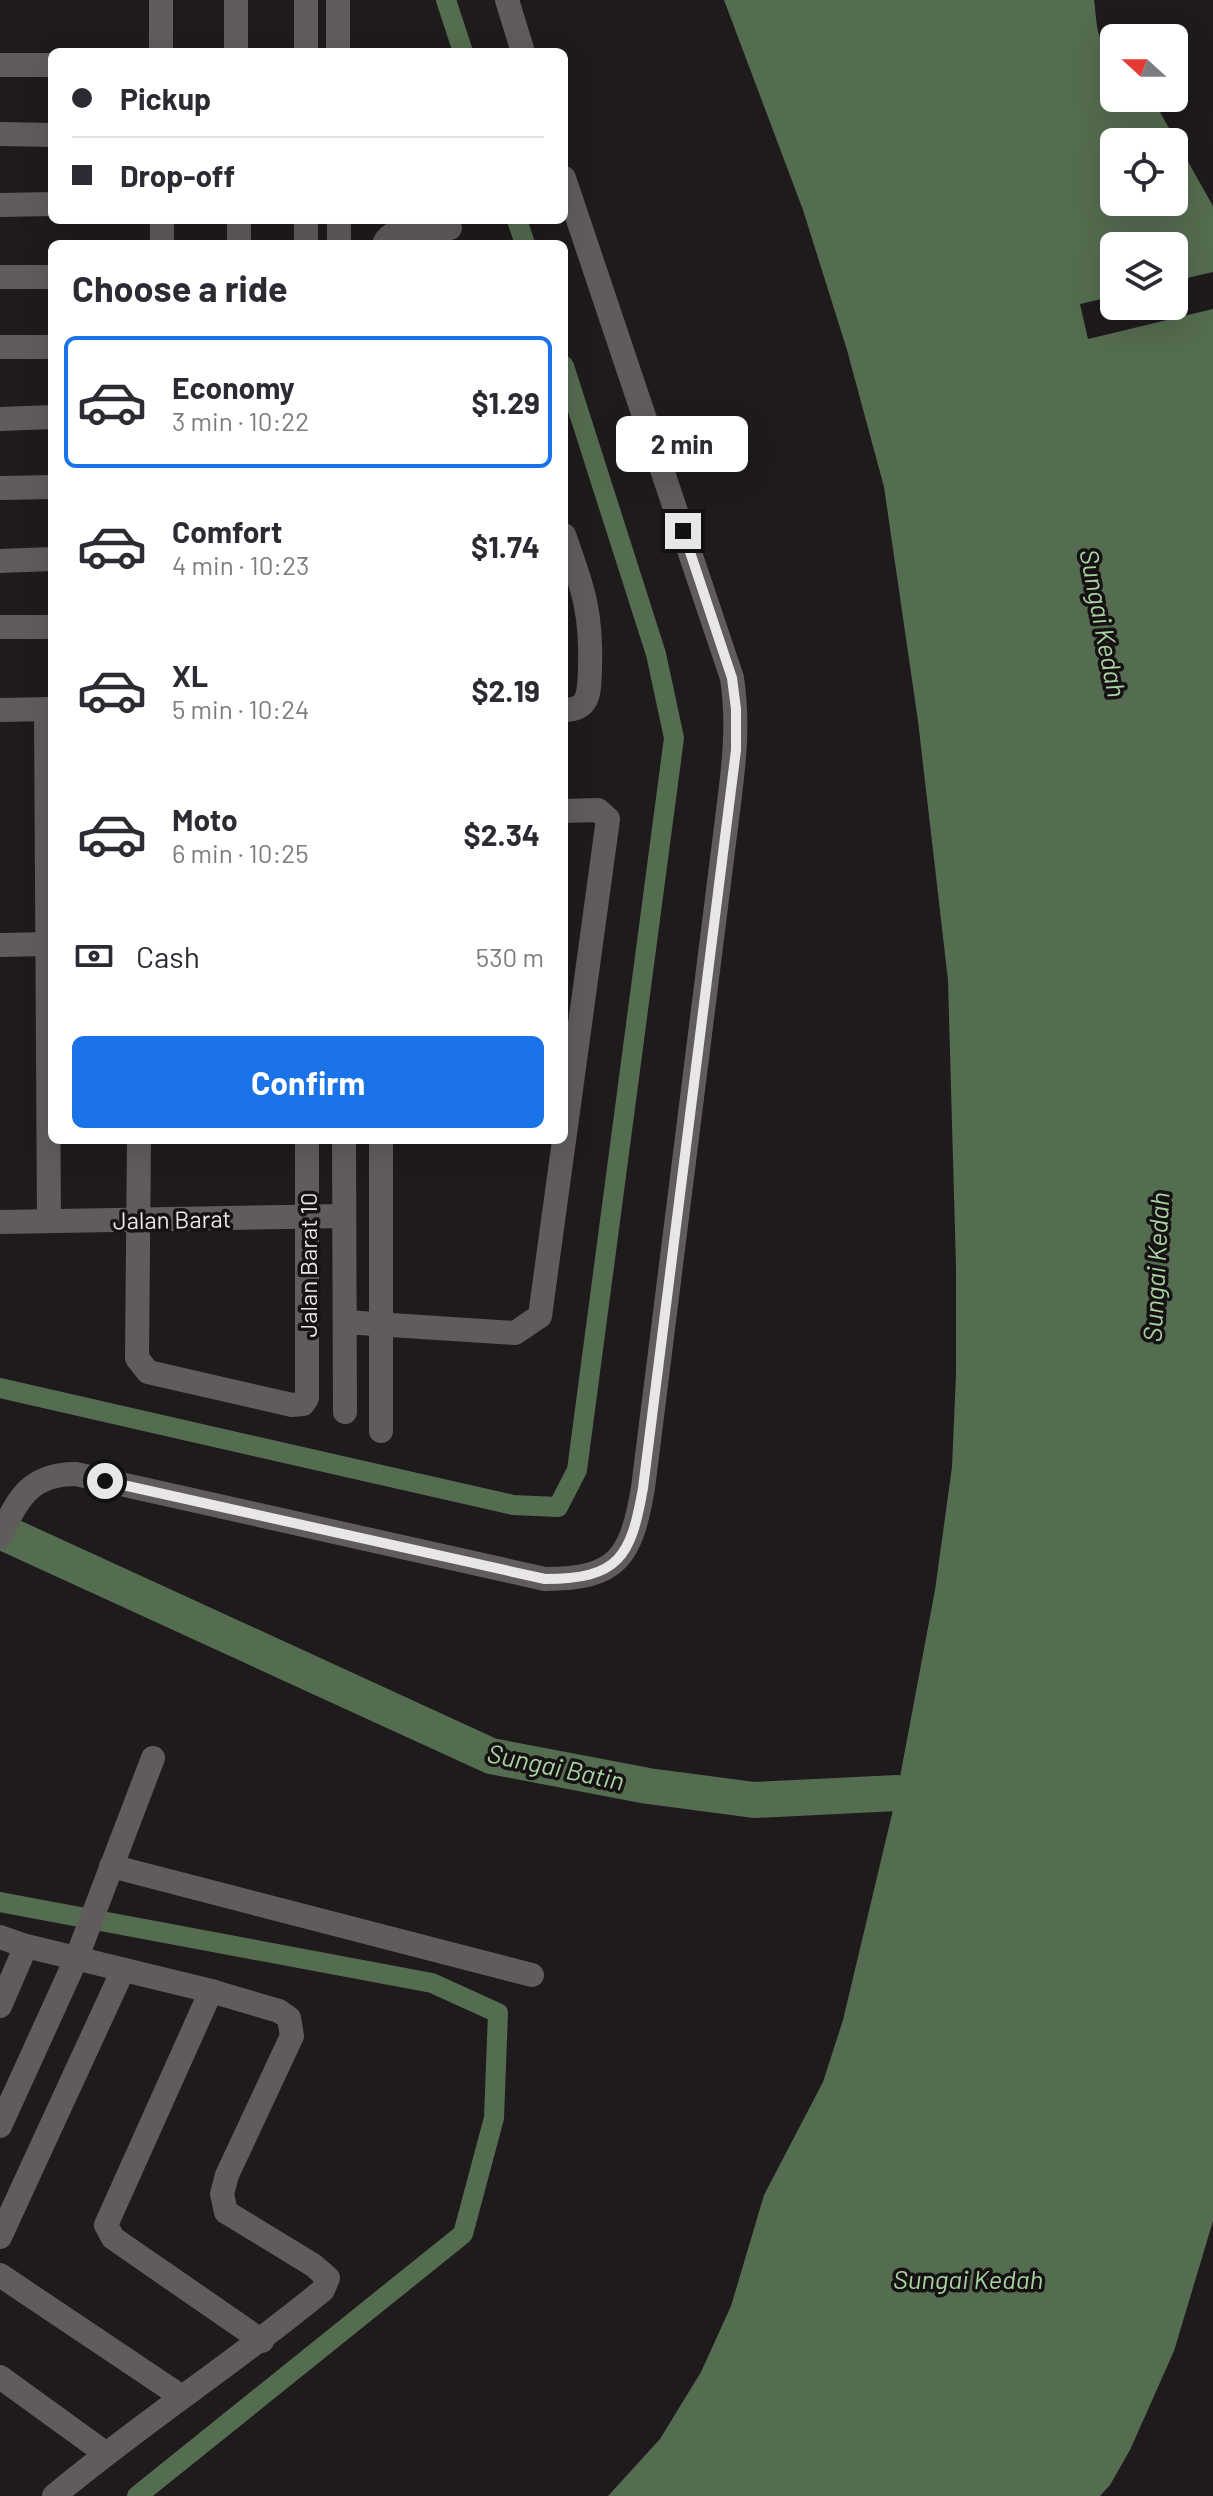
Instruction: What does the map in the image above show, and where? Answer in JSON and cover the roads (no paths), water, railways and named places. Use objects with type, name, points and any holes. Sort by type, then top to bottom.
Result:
[{"type":"street","points":[[161,0],[161,48]]},
{"type":"street","points":[[236,0],[236,48]]},
{"type":"street","points":[[306,0],[306,48]]},
{"type":"street","points":[[338,0],[338,48]]},
{"type":"street","points":[[507,0],[522,48]]},
{"type":"street","points":[[0,65],[48,65]]},
{"type":"street","points":[[0,134],[48,135]]},
{"type":"street","points":[[4,1528],[34,1483],[46,1477],[76,1474],[545,1579],[585,1577],[606,1568],[624,1554],[632,1538],[643,1488],[734,765],[736,709],[732,678],[568,190]]},
{"type":"street","points":[[0,205],[48,204]]},
{"type":"street","points":[[387,240],[391,234],[400,231],[450,228]]},
{"type":"street","points":[[0,277],[48,277]]},
{"type":"street","points":[[0,347],[48,347]]},
{"type":"street","points":[[0,419],[48,417]]},
{"type":"street","points":[[0,488],[48,487]]},
{"type":"street","points":[[568,547],[587,602],[592,636],[589,695],[585,705],[570,710]]},
{"type":"street","points":[[0,561],[48,559]]},
{"type":"street","points":[[0,627],[48,627]]},
{"type":"street","points":[[0,710],[48,709]]},
{"type":"street","points":[[568,811],[598,810],[608,819],[568,1111]]},
{"type":"street","points":[[0,945],[48,944]]},
{"type":"street","points":[[49,1144],[49,1221]]},
{"type":"street","points":[[138,1219],[139,1144]]},
{"type":"street","name":"Jalan Barat 10","points":[[138,1219],[137,1358],[148,1372],[292,1405],[303,1404],[307,1398],[307,1144]]},
{"type":"street","points":[[344,1144],[345,1412]]},
{"type":"street","points":[[381,1144],[381,1431]]},
{"type":"street","points":[[345,1322],[515,1333],[540,1316],[564,1144]]},
{"type":"street","name":"Jalan Barat","points":[[0,1222],[344,1216]]},
{"type":"street","points":[[0,2126],[79,1949],[153,1758]]},
{"type":"street","points":[[111,1866],[532,1975]]},
{"type":"street","points":[[0,1937],[26,1946],[79,1949],[123,1970],[211,1991],[279,2011],[289,2018],[292,2036],[227,2175],[222,2205],[226,2212],[313,2265],[328,2278],[323,2290],[262,2341],[105,2453],[54,2496]]},
{"type":"street","points":[[0,2006],[26,1946]]},
{"type":"street","points":[[0,2237],[123,1970]]},
{"type":"street","points":[[211,1991],[106,2225],[113,2238],[262,2341]]},
{"type":"street","points":[[0,2275],[182,2397]]},
{"type":"street","points":[[0,2377],[105,2453]]},
{"type":"water","name":"Sungai Kedah","points":[[724,0],[1094,0],[1100,38],[1100,112],[1160,112],[1169,128],[1100,128],[1100,216],[1188,216],[1188,162],[1213,206],[1213,2221],[1174,2351],[1130,2450],[1100,2496],[608,2496],[660,2439],[701,2372],[731,2306],[764,2195],[823,2082],[843,2020],[897,1793],[935,1590],[952,1467],[956,1266],[948,980],[918,721],[884,487],[847,350],[803,210]]},
{"type":"waterway","points":[[446,0],[462,48]]},
{"type":"waterway","points":[[518,224],[524,240]]},
{"type":"waterway","points":[[0,1388],[513,1505],[558,1507],[577,1470],[674,738],[656,654],[568,379]]},
{"type":"waterway","name":"Sungai Batin","points":[[0,1531],[491,1756],[648,1786],[754,1800],[897,1793],[942,1810]]},
{"type":"waterway","points":[[0,1902],[432,1983],[498,2013],[494,2118],[463,2234],[137,2496]]}]
